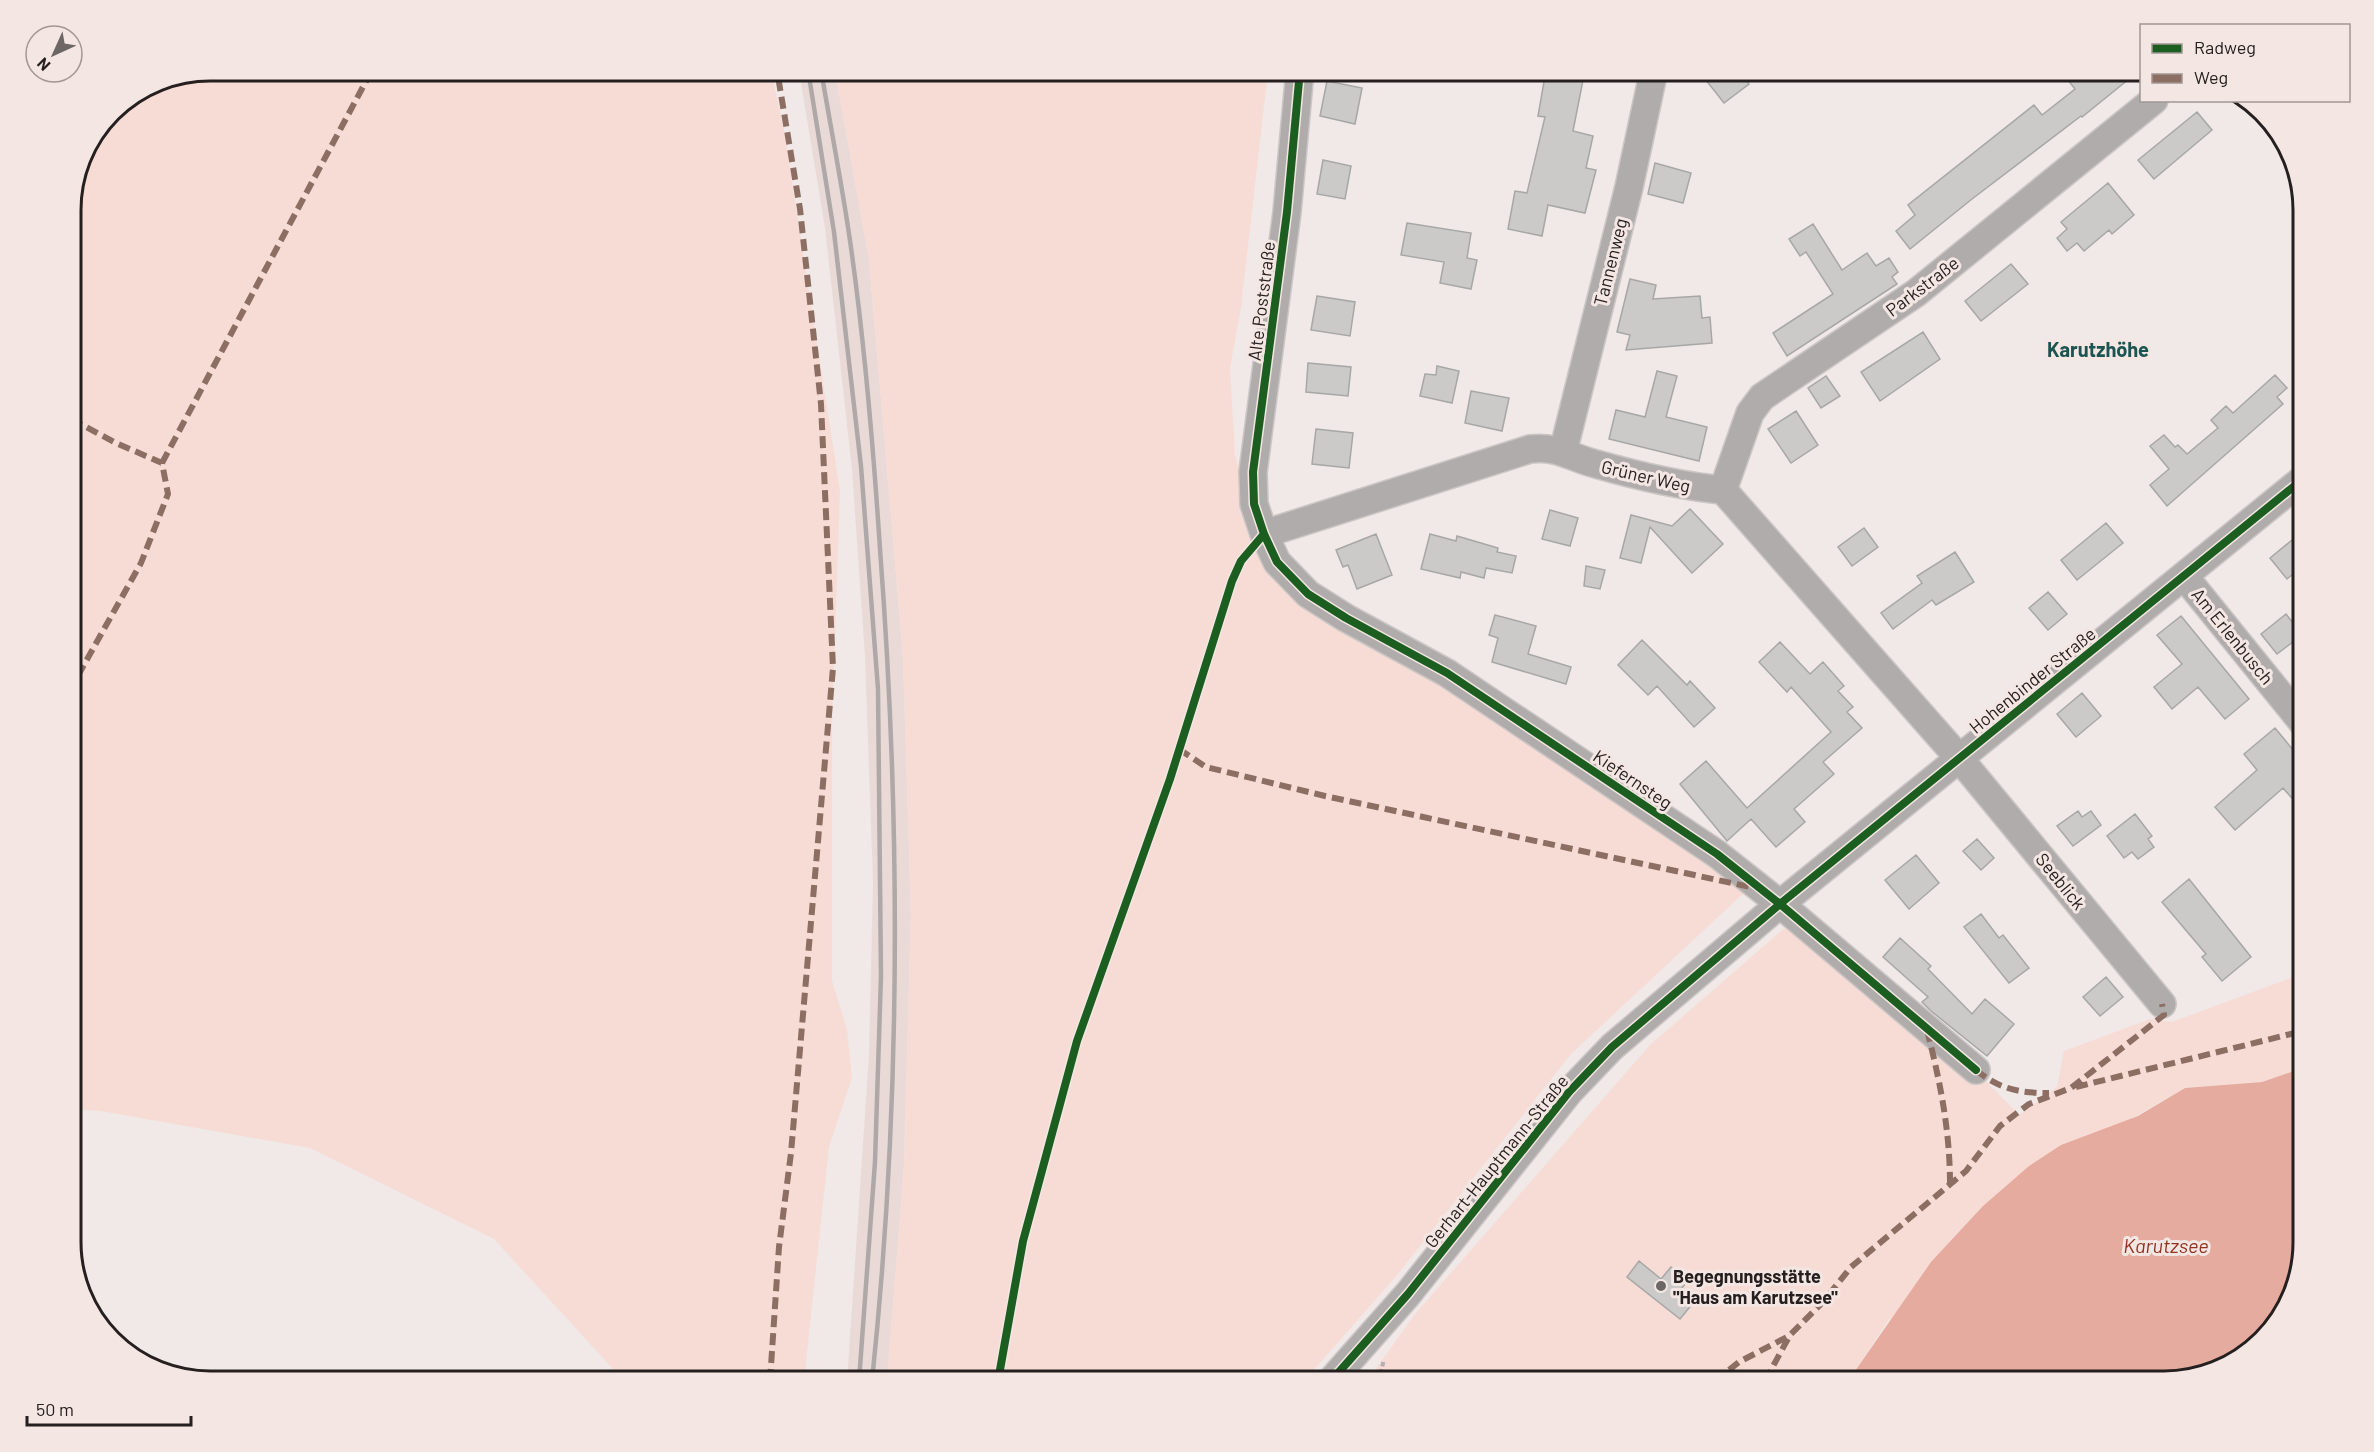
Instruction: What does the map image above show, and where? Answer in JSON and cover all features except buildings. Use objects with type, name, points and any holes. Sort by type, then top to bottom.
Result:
[{"type":"street","name":"Alte Poststraße","points":[[1264,534],[1254,504],[1253,472],[1287,212],[1299,81]]},
{"type":"street","name":"Tannenweg","points":[[1563,452],[1629,187],[1652,81]]},
{"type":"street","name":"Parkstraße","points":[[1723,490],[1750,413],[1762,397],[1916,292],[2152,102]]},
{"type":"street","name":"Grüner Weg","points":[[1264,534],[1530,449],[1549,447],[1585,462],[1674,485],[1723,490]]},
{"type":"street","name":"Hohenbinder Straße","points":[[1780,904],[2293,487]]},
{"type":"street","points":[[1723,490],[1959,758]]},
{"type":"street","name":"Kiefernsteg","points":[[1264,534],[1277,562],[1308,594],[1346,618],[1447,673],[1718,854],[1976,1070]]},
{"type":"street","name":"Am Erlenbusch","points":[[2184,576],[2293,711]]},
{"type":"street","name":"Seeblick","points":[[1959,758],[2162,1004]]},
{"type":"street","name":"Gerhart-Hauptmann-Straße","points":[[1341,1371],[1408,1294],[1569,1092],[1612,1047],[1658,1006],[1780,904]]},
{"type":"shaded area","points":[[202,81],[773,81],[784,130],[840,491],[832,725],[832,981],[847,1029],[852,1078],[829,1147],[805,1371],[615,1371],[494,1239],[310,1148],[101,1111],[81,1110],[81,202],[85,177],[94,153],[103,138],[125,113],[153,94],[185,83]]},
{"type":"shaded area","points":[[801,81],[837,81],[869,259],[903,655],[911,914],[904,1167],[888,1371],[848,1371],[869,1055],[873,882],[865,656],[852,469],[825,228]]},
{"type":"shaded area","points":[[837,81],[1267,81],[1241,308],[1230,368],[1235,455],[1242,480],[1274,561],[1621,799],[1745,892],[1571,1054],[1398,1274],[1313,1371],[888,1371],[904,1167],[911,914],[903,655],[869,259]]},
{"type":"shaded area","points":[[1796,918],[1939,1038],[2019,1115],[2057,1087],[2064,1051],[2150,1019],[2172,1022],[2293,976],[2293,1071],[2262,1082],[2185,1088],[2129,1120],[2061,1145],[1888,1321],[1855,1371],[1374,1371],[1415,1314],[1650,1045]]},
{"type":"water","name":"Karutzsee","points":[[2293,1071],[2292,1259],[2289,1275],[2276,1306],[2266,1321],[2243,1344],[2213,1361],[2181,1370],[1855,1371],[1931,1262],[1983,1206],[2029,1166],[2061,1145],[2138,1116],[2185,1088],[2262,1082]]},
{"type":"railway","points":[[810,81],[834,232],[861,466],[878,689],[881,976],[875,1162],[860,1371]]},
{"type":"railway","points":[[823,81],[848,227],[863,347],[877,509],[892,757],[895,965],[893,1069],[882,1277],[873,1371]]},
{"type":"marked path","points":[[162,463],[366,81]]},
{"type":"marked path","points":[[771,1371],[779,1247],[791,1153],[833,668],[821,404],[800,209],[779,81]]},
{"type":"marked path","points":[[81,424],[162,463],[168,494],[141,563],[81,670]]},
{"type":"marked path","points":[[1179,749],[1206,767],[1325,796],[1755,888]]},
{"type":"marked path","points":[[1770,1371],[1790,1335],[1823,1302],[1851,1267],[1966,1171],[2000,1126],[2029,1104],[2071,1088],[2164,1015],[2162,1004]]},
{"type":"marked path","points":[[1927,1030],[1943,1106],[1950,1184]]},
{"type":"marked path","points":[[2076,1087],[2293,1033]]},
{"type":"marked path","points":[[1976,1070],[1993,1082],[2010,1089],[2049,1093]]},
{"type":"marked path","points":[[1728,1371],[1739,1362],[1789,1336]]},
{"type":"cycle path","points":[[1299,81],[1287,212],[1253,472],[1254,504],[1277,562],[1308,594],[1346,618],[1447,673],[1717,854],[1780,904],[1976,1070]]},
{"type":"cycle path","points":[[1340,1371],[1408,1294],[1569,1092],[1612,1047],[1780,904],[2293,487]]},
{"type":"cycle path","points":[[1000,1371],[1023,1241],[1077,1041],[1170,779],[1232,581],[1241,561],[1264,534]]},
{"type":"place","name":"Begegnungsstätte \"Haus am Karutzsee\"","points":[[1661,1286]]},
{"type":"district","name":"Karutzhöhe","points":[[2098,349]]}]
